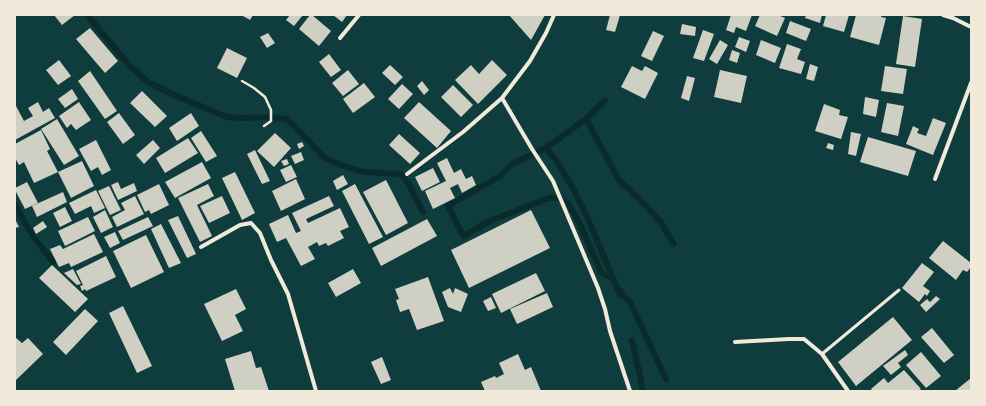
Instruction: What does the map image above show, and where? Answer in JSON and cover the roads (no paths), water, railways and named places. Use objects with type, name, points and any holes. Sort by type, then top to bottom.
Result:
[{"type":"street","points":[[340,38],[359,15]]},
{"type":"street","points":[[407,174],[462,132],[502,98],[530,61],[546,33],[554,15]]},
{"type":"street","points":[[943,15],[971,27]]},
{"type":"street","points":[[935,179],[971,83]]},
{"type":"street","points":[[502,98],[553,181],[598,288],[610,331],[630,391]]},
{"type":"street","points":[[201,247],[240,225],[251,223],[260,232],[288,294],[316,391]]},
{"type":"street","points":[[735,342],[789,339],[804,340],[822,354],[848,391]]},
{"type":"lane","points":[[822,354],[899,290]]},
{"type":"waterway","points":[[87,15],[129,65],[148,82],[174,95],[227,117],[267,117],[287,119],[326,159],[364,172],[400,174],[407,181],[423,212]]},
{"type":"waterway","points":[[448,206],[500,176],[512,164],[546,148],[586,119],[605,100]]},
{"type":"waterway","points":[[586,119],[619,180],[660,221],[674,244]]},
{"type":"waterway","points":[[546,148],[556,160],[573,188],[588,219],[620,295]]},
{"type":"waterway","points":[[448,206],[463,236],[492,220],[549,198],[558,198],[569,204],[580,224],[601,272],[614,280]]},
{"type":"waterway","points":[[15,204],[33,236],[53,262]]},
{"type":"waterway","points":[[619,290],[631,304],[666,379]]},
{"type":"waterway","points":[[632,340],[643,391]]}]
